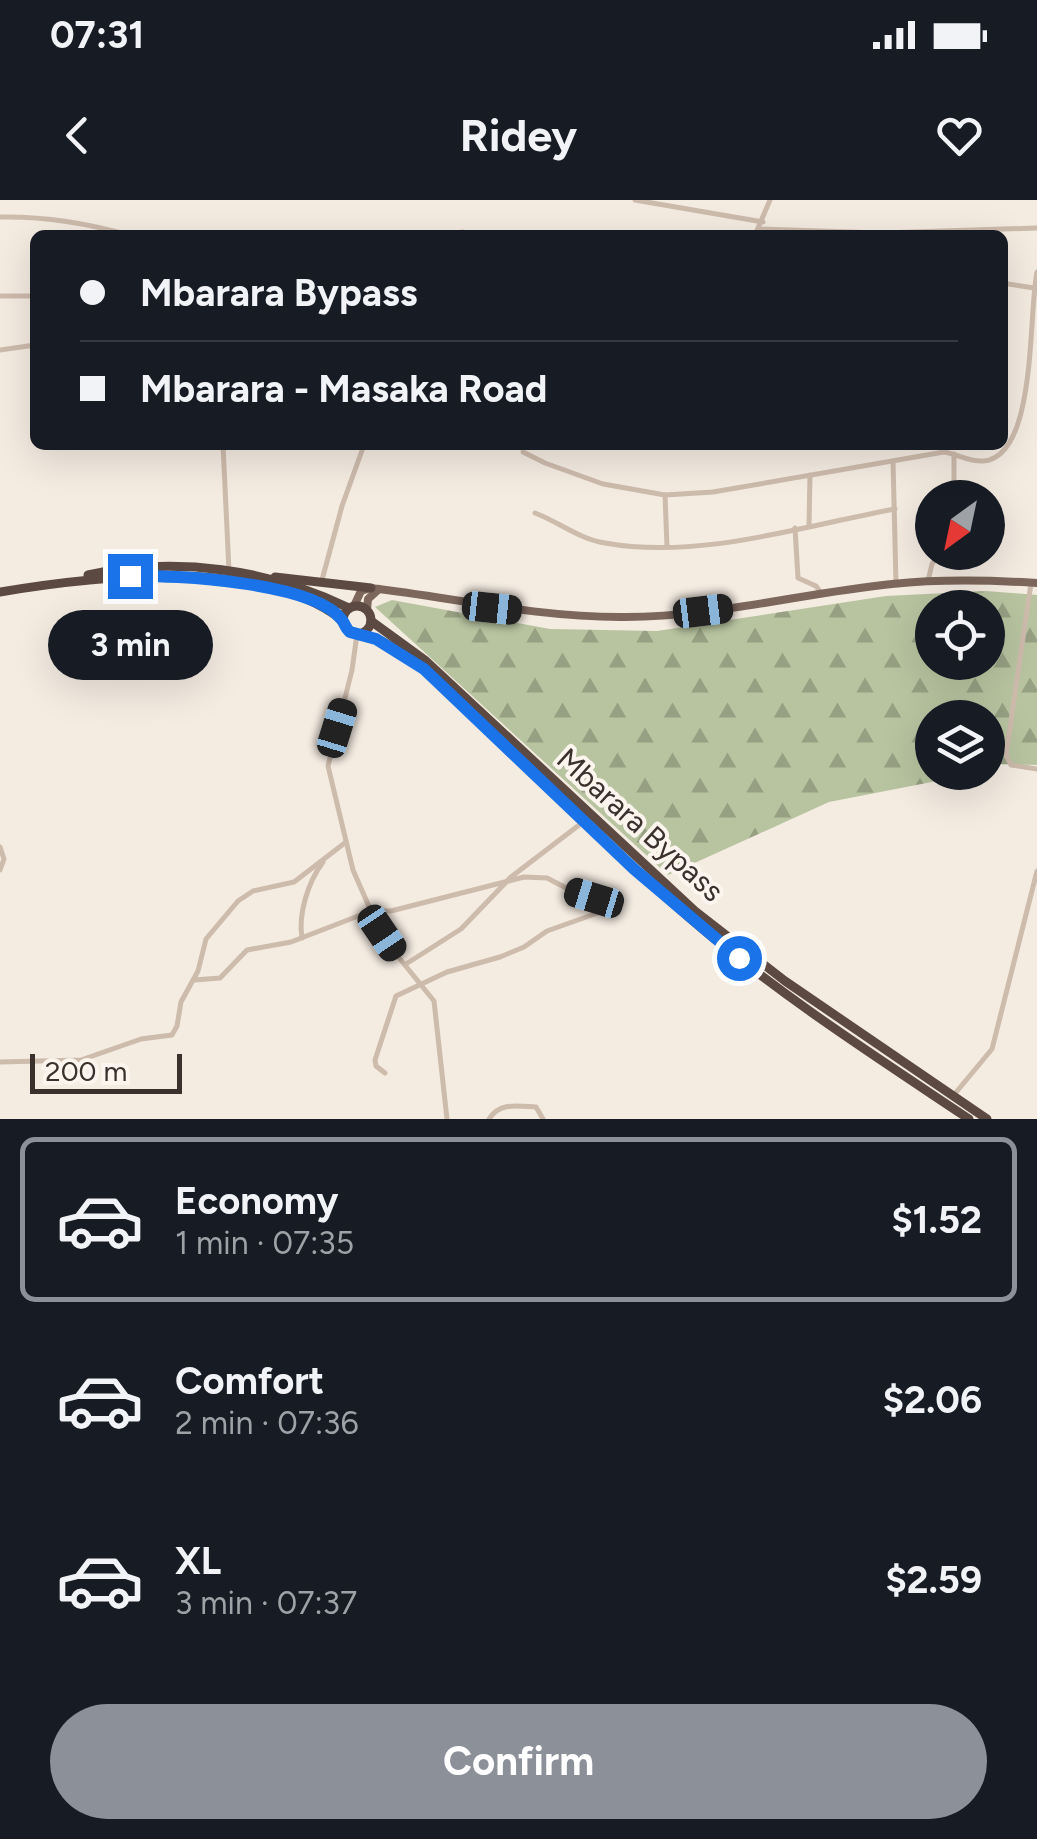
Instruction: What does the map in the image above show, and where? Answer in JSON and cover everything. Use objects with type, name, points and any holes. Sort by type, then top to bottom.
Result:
[{"type":"highway","points":[[0,592],[138,567],[229,571],[302,584],[367,610],[371,621],[366,631],[358,634],[348,631],[342,620],[324,607],[277,591],[207,577],[130,576],[61,582]]},
{"type":"highway","points":[[302,584],[322,582],[375,588]]},
{"type":"highway","points":[[342,620],[352,607]]},
{"type":"highway","name":"Mbarara Bypass","points":[[371,621],[426,662],[695,911],[785,981],[987,1119]]},
{"type":"highway","name":"Mbarara Bypass","points":[[358,634],[393,648],[424,669],[634,869],[739,958],[970,1119]]},
{"type":"main road","points":[[352,607],[361,591],[375,588],[492,608],[621,618],[694,612],[896,583],[1034,583]]},
{"type":"main road","points":[[367,610],[375,588]]},
{"type":"street","points":[[635,200],[759,229],[800,230]]},
{"type":"street","points":[[759,229],[770,200]]},
{"type":"street","points":[[0,217],[32,216],[111,230]]},
{"type":"street","points":[[959,230],[1037,228]]},
{"type":"street","points":[[1008,450],[1017,443],[1026,416],[1037,272]]},
{"type":"street","points":[[1008,283],[1035,288]]},
{"type":"street","points":[[0,296],[30,296]]},
{"type":"street","points":[[0,350],[30,346]]},
{"type":"street","points":[[222,450],[229,571]]},
{"type":"street","points":[[322,582],[342,506],[362,450]]},
{"type":"street","points":[[522,452],[604,484],[666,495],[713,492],[944,452],[983,461],[1007,450]]},
{"type":"street","points":[[954,454],[954,480]]},
{"type":"street","points":[[893,462],[896,583]]},
{"type":"street","points":[[808,525],[810,474]]},
{"type":"street","points":[[666,495],[667,547]]},
{"type":"street","points":[[535,513],[604,543],[667,547],[750,537],[895,509]]},
{"type":"street","points":[[795,528],[798,578],[816,586],[822,594]]},
{"type":"street","points":[[928,582],[930,570]]},
{"type":"street","points":[[1034,583],[1006,755],[1011,765],[1037,770]]},
{"type":"street","points":[[358,634],[328,760],[346,842],[371,911],[382,933],[437,1009],[447,1119]]},
{"type":"street","points":[[406,964],[461,929],[502,884],[586,820]]},
{"type":"street","points":[[0,1062],[81,1060],[141,1038],[167,1037],[177,1026],[181,1002],[194,980],[206,939],[238,901],[254,891],[294,882],[346,842]]},
{"type":"street","points":[[0,847],[4,859],[0,870]]},
{"type":"street","points":[[302,938],[300,914],[316,872],[327,856]]},
{"type":"street","points":[[953,1096],[992,1049],[1037,870]]},
{"type":"street","points":[[194,980],[220,978],[247,950],[302,938],[371,911],[390,911],[524,877],[547,878],[572,891],[620,905],[548,931],[524,948],[447,972],[396,996],[375,1060],[385,1073]]},
{"type":"street","points":[[490,1119],[502,1106],[536,1107],[543,1119]]},
{"type":"green space","points":[[1005,592],[1037,595],[1037,765],[1005,764],[1005,700],[915,700],[915,785],[829,802],[668,875],[375,607],[392,600],[550,629],[657,631],[915,595],[915,680],[1005,680]]},
{"type":"route","points":[[130,576],[207,577],[277,591],[324,607],[342,620],[350,632],[370,636],[393,648],[443,685],[634,869],[739,958]]}]
